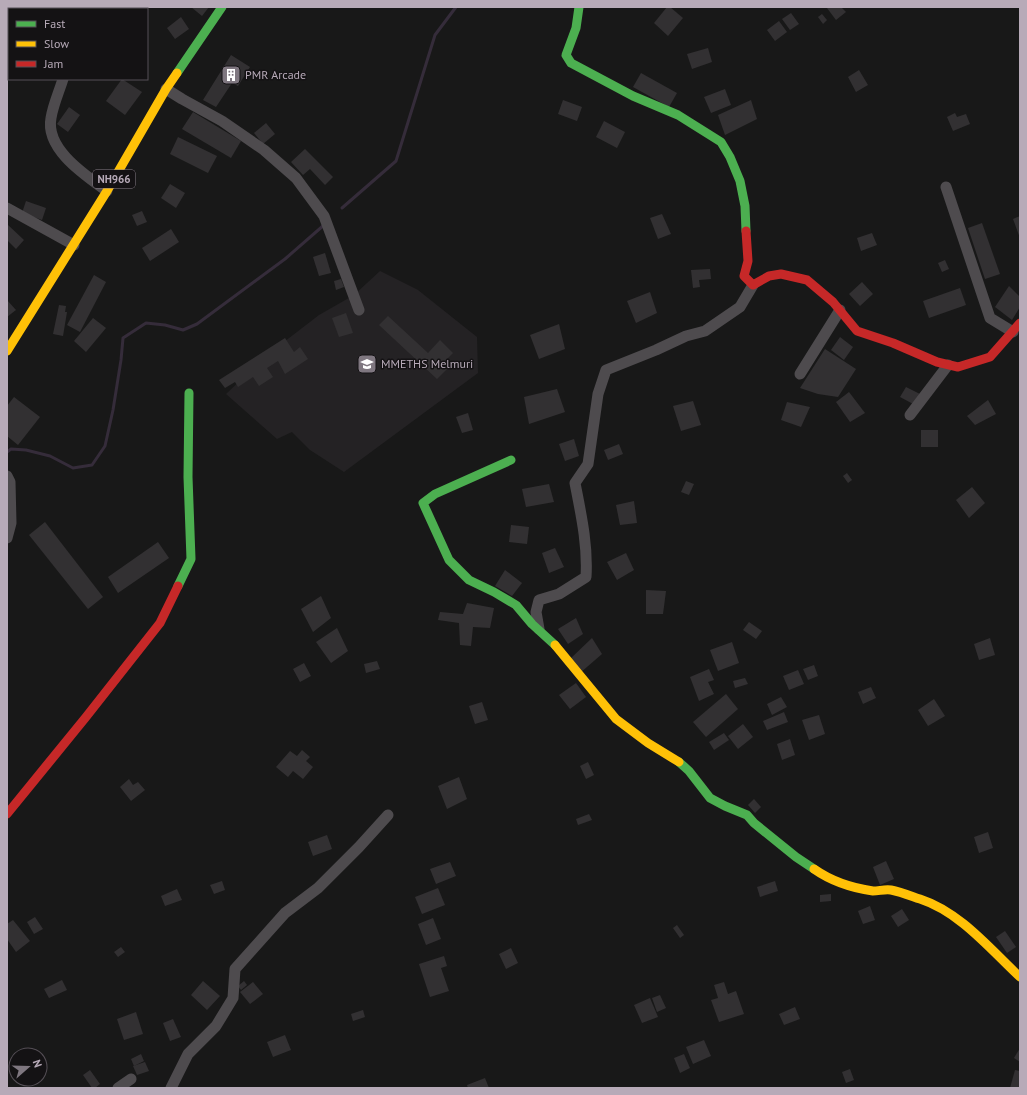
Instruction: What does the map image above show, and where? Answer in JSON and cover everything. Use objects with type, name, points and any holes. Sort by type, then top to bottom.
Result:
[{"type":"main road","name":"NH966","points":[[7,351],[74,245],[166,89],[222,7]]},
{"type":"main road","points":[[579,7],[576,28],[566,55],[571,63],[628,93],[678,115],[721,142],[730,156],[740,181],[744,206],[748,261],[744,276],[752,284],[769,276],[782,274],[807,280],[833,302],[857,331],[893,342],[937,362],[958,367],[990,357],[1016,327]]},
{"type":"main road","points":[[7,814],[160,623],[191,558],[188,477],[189,393]]},
{"type":"main road","points":[[511,460],[435,494],[423,503],[449,560],[469,580],[494,592],[516,606],[532,624],[558,647],[574,669],[616,719],[648,743],[676,759],[700,783],[710,798],[747,815],[754,823],[796,857],[824,876],[849,886],[874,891],[890,890],[921,899],[939,907],[957,918],[1020,978]]},
{"type":"street","points":[[63,80],[50,119],[53,140],[64,155],[80,172],[106,191]]},
{"type":"street","points":[[166,89],[222,121],[264,150],[296,178],[324,216],[359,310]]},
{"type":"street","points":[[946,187],[990,318],[1016,327]]},
{"type":"street","points":[[7,208],[74,245]]},
{"type":"street","points":[[539,629],[536,612],[540,600],[559,594],[586,577],[585,543],[576,483],[588,464],[598,394],[606,370],[686,336],[705,331],[740,307],[752,284]]},
{"type":"street","points":[[800,374],[840,310]]},
{"type":"street","points":[[7,329],[17,336]]},
{"type":"street","points":[[910,415],[948,365]]},
{"type":"street","points":[[7,476],[10,482],[10,523],[7,538]]},
{"type":"street","points":[[171,1088],[188,1054],[216,1026],[233,998],[236,969],[285,913],[318,888],[359,847],[388,814]]},
{"type":"street","points":[[118,1088],[131,1079]]},
{"type":"shaded area","name":"MMETHS Melmuri","points":[[380,271],[418,290],[477,337],[478,373],[344,472],[310,450],[292,432],[277,439],[226,394],[267,355],[319,315],[354,295]]},
{"type":"building","points":[[191,7],[209,7],[202,16]]},
{"type":"building","points":[[667,7],[670,7],[683,18],[668,36],[654,23]]},
{"type":"building","points":[[841,7],[846,12],[836,20],[827,8]]},
{"type":"building","points":[[791,13],[799,24],[790,30],[782,19]]},
{"type":"building","points":[[822,14],[827,20],[823,24],[818,17]]},
{"type":"building","points":[[181,17],[189,29],[175,39],[167,28]]},
{"type":"building","points":[[779,21],[787,32],[775,41],[767,30]]},
{"type":"building","points":[[708,48],[712,62],[692,69],[687,54]]},
{"type":"building","name":"PMR Arcade","points":[[231,55],[250,67],[238,86],[232,83],[216,107],[203,100]]},
{"type":"building","points":[[859,70],[868,85],[856,92],[848,77]]},
{"type":"building","points":[[641,73],[677,93],[669,107],[633,87]]},
{"type":"building","points":[[121,80],[142,92],[125,115],[106,101]]},
{"type":"building","points":[[725,89],[731,105],[711,113],[704,97]]},
{"type":"building","points":[[563,100],[582,107],[577,121],[558,114]]},
{"type":"building","points":[[751,100],[757,119],[725,135],[718,115]]},
{"type":"building","points":[[69,107],[80,115],[68,132],[57,124]]},
{"type":"building","points":[[193,112],[241,141],[231,158],[182,129]]},
{"type":"building","points":[[955,113],[957,117],[966,114],[970,124],[953,131],[947,117]]},
{"type":"building","points":[[604,121],[625,132],[617,148],[596,137]]},
{"type":"building","points":[[266,123],[275,134],[263,144],[254,133]]},
{"type":"building","points":[[178,137],[217,156],[208,173],[170,154]]},
{"type":"building","points":[[305,149],[333,177],[325,185],[310,169],[303,175],[291,162]]},
{"type":"building","points":[[170,184],[185,193],[176,208],[161,198]]},
{"type":"building","points":[[26,201],[46,208],[42,220],[22,213]]},
{"type":"building","points":[[142,211],[147,222],[137,226],[132,215]]},
{"type":"building","points":[[662,214],[671,234],[658,239],[650,218]]},
{"type":"building","points":[[1020,216],[1020,238],[1013,219]]},
{"type":"building","points":[[982,223],[1000,274],[985,279],[968,228]]},
{"type":"building","points":[[7,224],[24,240],[16,249],[8,241],[7,242]]},
{"type":"building","points":[[171,229],[179,242],[150,261],[142,248]]},
{"type":"building","points":[[872,233],[877,245],[861,251],[857,238]]},
{"type":"building","points":[[325,253],[331,273],[319,276],[313,257]]},
{"type":"building","points":[[945,260],[949,269],[942,272],[938,263]]},
{"type":"building","points":[[710,269],[711,279],[699,280],[700,287],[693,288],[691,270]]},
{"type":"building","points":[[94,275],[106,282],[80,332],[67,325]]},
{"type":"building","points":[[341,279],[344,287],[336,290],[334,281]]},
{"type":"building","points":[[862,282],[873,294],[860,306],[849,294]]},
{"type":"building","points":[[1009,286],[1020,297],[1020,307],[1012,320],[995,307]]},
{"type":"building","points":[[960,288],[966,305],[929,318],[923,301]]},
{"type":"building","points":[[650,292],[657,313],[636,323],[627,301]]},
{"type":"building","points":[[7,300],[16,310],[7,317]]},
{"type":"building","points":[[59,305],[66,306],[65,312],[67,312],[63,336],[53,334]]},
{"type":"building","points":[[346,313],[353,333],[339,337],[332,318]]},
{"type":"building","points":[[388,316],[428,353],[440,340],[453,353],[443,363],[448,368],[437,379],[379,325]]},
{"type":"building","points":[[93,318],[106,328],[86,352],[74,341]]},
{"type":"building","points":[[559,324],[565,349],[539,359],[530,335]]},
{"type":"building","points":[[840,337],[853,347],[844,360],[831,350]]},
{"type":"building","points":[[285,338],[294,352],[300,347],[308,359],[285,374],[278,361],[267,368],[273,377],[259,386],[253,377],[238,387],[235,382],[225,388],[219,380]]},
{"type":"building","points":[[825,349],[856,369],[838,397],[818,394],[800,388]]},
{"type":"building","points":[[906,387],[920,394],[915,405],[900,397]]},
{"type":"building","points":[[557,389],[565,412],[529,424],[524,397]]},
{"type":"building","points":[[849,392],[865,413],[850,422],[836,402]]},
{"type":"building","points":[[14,397],[40,417],[18,445],[7,436],[7,406]]},
{"type":"building","points":[[988,400],[996,414],[975,425],[967,416]]},
{"type":"building","points":[[693,401],[701,425],[681,431],[673,406]]},
{"type":"building","points":[[787,402],[810,407],[801,427],[781,420]]},
{"type":"building","points":[[468,413],[473,430],[462,433],[456,417]]},
{"type":"building","points":[[921,430],[938,430],[938,447],[921,447]]},
{"type":"building","points":[[574,439],[579,456],[565,461],[559,444]]},
{"type":"building","points":[[619,444],[623,454],[608,460],[604,450]]},
{"type":"building","points":[[847,473],[852,480],[848,483],[843,476]]},
{"type":"building","points":[[686,481],[694,484],[689,495],[681,492]]},
{"type":"building","points":[[549,484],[554,502],[526,507],[522,489]]},
{"type":"building","points":[[972,487],[985,503],[969,518],[956,500]]},
{"type":"building","points":[[634,501],[637,523],[620,525],[616,505]]},
{"type":"building","points":[[45,522],[103,597],[88,609],[29,535]]},
{"type":"building","points":[[511,525],[529,527],[527,544],[509,542]]},
{"type":"building","points":[[158,542],[169,558],[118,593],[108,577]]},
{"type":"building","points":[[555,548],[564,567],[549,573],[542,553]]},
{"type":"building","points":[[626,553],[634,570],[617,580],[607,562]]},
{"type":"building","points":[[505,570],[522,583],[512,596],[495,586]]},
{"type":"building","points":[[646,590],[666,591],[663,614],[646,614]]},
{"type":"building","points":[[321,596],[331,618],[313,632],[301,609]]},
{"type":"building","points":[[467,603],[494,608],[490,628],[473,627],[471,646],[460,645],[459,623],[438,620],[440,612],[463,614]]},
{"type":"building","points":[[576,618],[583,634],[568,644],[558,629]]},
{"type":"building","points":[[749,622],[762,631],[756,639],[743,630]]},
{"type":"building","points":[[337,628],[348,651],[331,663],[316,642]]},
{"type":"building","points":[[592,638],[602,654],[580,673],[569,660]]},
{"type":"building","points":[[990,638],[995,655],[979,660],[974,644]]},
{"type":"building","points":[[732,642],[739,663],[718,671],[710,650]]},
{"type":"building","points":[[377,661],[380,669],[366,673],[364,664]]},
{"type":"building","points":[[304,663],[311,676],[300,682],[293,669]]},
{"type":"building","points":[[814,665],[818,676],[808,680],[803,669]]},
{"type":"building","points":[[709,669],[714,680],[708,682],[714,694],[699,701],[690,677]]},
{"type":"building","points":[[798,670],[804,684],[789,690],[783,676]]},
{"type":"building","points":[[745,678],[748,684],[735,688],[733,681]]},
{"type":"building","points":[[576,683],[586,697],[570,709],[559,695]]},
{"type":"building","points":[[871,687],[876,698],[863,704],[858,692]]},
{"type":"building","points":[[726,694],[738,709],[706,737],[693,722]]},
{"type":"building","points":[[781,697],[787,707],[772,715],[767,704]]},
{"type":"building","points":[[934,699],[945,716],[928,726],[918,710]]},
{"type":"building","points":[[482,702],[488,720],[475,724],[469,706]]},
{"type":"building","points":[[784,712],[788,722],[767,730],[763,721]]},
{"type":"building","points":[[819,715],[825,734],[809,740],[802,720]]},
{"type":"building","points":[[743,724],[753,737],[738,749],[728,736]]},
{"type":"building","points":[[724,733],[729,740],[714,750],[709,742]]},
{"type":"building","points":[[790,739],[795,755],[782,760],[777,744]]},
{"type":"building","points":[[302,750],[310,757],[306,761],[313,767],[303,779],[293,771],[288,777],[276,767],[290,751],[297,756]]},
{"type":"building","points":[[588,762],[594,775],[586,779],[580,766]]},
{"type":"building","points":[[459,777],[467,799],[447,809],[438,786]]},
{"type":"building","points":[[129,779],[133,785],[138,782],[145,790],[131,801],[120,787]]},
{"type":"building","points":[[754,799],[761,807],[755,813],[748,805]]},
{"type":"building","points":[[589,814],[592,820],[578,825],[576,819]]},
{"type":"building","points":[[988,832],[993,848],[979,853],[974,837]]},
{"type":"building","points":[[327,835],[332,849],[313,856],[308,842]]},
{"type":"building","points":[[886,861],[894,879],[880,885],[873,867]]},
{"type":"building","points":[[450,862],[456,876],[436,884],[430,869]]},
{"type":"building","points":[[222,881],[225,890],[214,894],[210,885]]},
{"type":"building","points":[[775,881],[778,891],[760,897],[757,887]]},
{"type":"building","points":[[438,888],[445,905],[422,914],[415,897]]},
{"type":"building","points":[[177,889],[182,900],[165,906],[161,896]]},
{"type":"building","points":[[831,894],[831,901],[820,902],[820,895]]},
{"type":"building","points":[[870,906],[875,920],[863,924],[858,911]]},
{"type":"building","points":[[902,909],[909,920],[898,927],[891,916]]},
{"type":"building","points":[[35,917],[43,929],[34,934],[27,922]]},
{"type":"building","points":[[433,918],[441,939],[426,945],[418,924]]},
{"type":"building","points":[[13,920],[30,941],[16,952],[7,939],[7,924]]},
{"type":"building","points":[[677,925],[684,935],[680,938],[673,928]]},
{"type":"building","points":[[1005,931],[1016,947],[1007,953],[996,937]]},
{"type":"building","points":[[121,947],[125,952],[118,957],[114,952]]},
{"type":"building","points":[[511,948],[518,963],[506,969],[499,954]]},
{"type":"building","points":[[444,956],[447,966],[441,968],[449,991],[430,997],[419,964]]},
{"type":"building","points":[[62,980],[67,990],[49,998],[44,989]]},
{"type":"building","points":[[203,981],[220,996],[207,1010],[191,995]]},
{"type":"building","points":[[244,981],[247,985],[241,990],[238,986]]},
{"type":"building","points":[[253,982],[263,994],[250,1004],[240,992]]},
{"type":"building","points":[[724,982],[728,994],[736,991],[744,1014],[719,1022],[711,1000],[718,998],[714,985]]},
{"type":"building","points":[[660,995],[666,1008],[657,1012],[652,998]]},
{"type":"building","points":[[650,998],[658,1017],[642,1023],[634,1005]]},
{"type":"building","points":[[795,1007],[800,1019],[784,1025],[779,1014]]},
{"type":"building","points":[[363,1010],[365,1017],[353,1021],[351,1014]]},
{"type":"building","points":[[136,1012],[143,1034],[124,1040],[117,1019]]},
{"type":"building","points":[[173,1019],[181,1037],[170,1041],[163,1023]]},
{"type":"building","points":[[285,1035],[291,1050],[273,1057],[267,1042]]},
{"type":"building","points":[[704,1040],[711,1056],[693,1064],[686,1047]]},
{"type":"building","points":[[1020,1048],[1020,1062],[1014,1058]]},
{"type":"building","points":[[141,1054],[144,1061],[134,1066],[131,1059]]},
{"type":"building","points":[[684,1054],[690,1068],[680,1073],[674,1058]]},
{"type":"building","points":[[145,1062],[149,1071],[137,1075],[133,1066]]},
{"type":"building","points":[[850,1069],[854,1080],[846,1083],[842,1072]]},
{"type":"building","points":[[90,1070],[100,1084],[95,1088],[92,1088],[83,1075]]},
{"type":"building","points":[[1015,1070],[1020,1071],[1020,1088],[1010,1088]]},
{"type":"building","points":[[485,1078],[489,1088],[468,1088],[467,1085]]},
{"type":"waterway","points":[[342,208],[396,161],[435,35],[456,7]]},
{"type":"waterway","points":[[7,452],[11,449],[26,450],[50,456],[73,468],[92,465],[105,446],[113,410],[123,338],[146,323],[165,325],[183,330],[197,324],[285,259],[324,225]]},
{"type":"traffic: fast","points":[[177,73],[222,7]]},
{"type":"traffic: fast","points":[[579,7],[576,28],[566,55],[571,63],[633,96],[678,115],[721,142],[730,157],[740,181],[745,206],[746,231]]},
{"type":"traffic: fast","points":[[178,586],[191,559],[188,477],[189,393]]},
{"type":"traffic: fast","points":[[511,460],[435,494],[423,503],[449,560],[469,580],[516,605],[532,624],[555,645]]},
{"type":"traffic: fast","points":[[679,762],[689,771],[710,798],[747,815],[754,823],[796,857],[814,869]]},
{"type":"traffic: slow","points":[[7,351],[107,191],[166,89],[177,73]]},
{"type":"traffic: slow","points":[[555,645],[616,719],[648,743],[679,762]]},
{"type":"traffic: slow","points":[[814,869],[827,877],[850,886],[873,891],[891,890],[935,905],[974,932],[1020,977]]},
{"type":"traffic: jam","points":[[746,231],[748,261],[744,276],[753,285],[769,276],[781,274],[807,280],[833,302],[857,331],[893,343],[937,362],[958,367],[990,357],[1020,323]]},
{"type":"traffic: jam","points":[[7,814],[160,623],[178,586]]},
{"type":"place","name":"PMR Arcade","points":[[231,75]]},
{"type":"place","name":"MMETHS Melmuri","points":[[367,364]]}]
